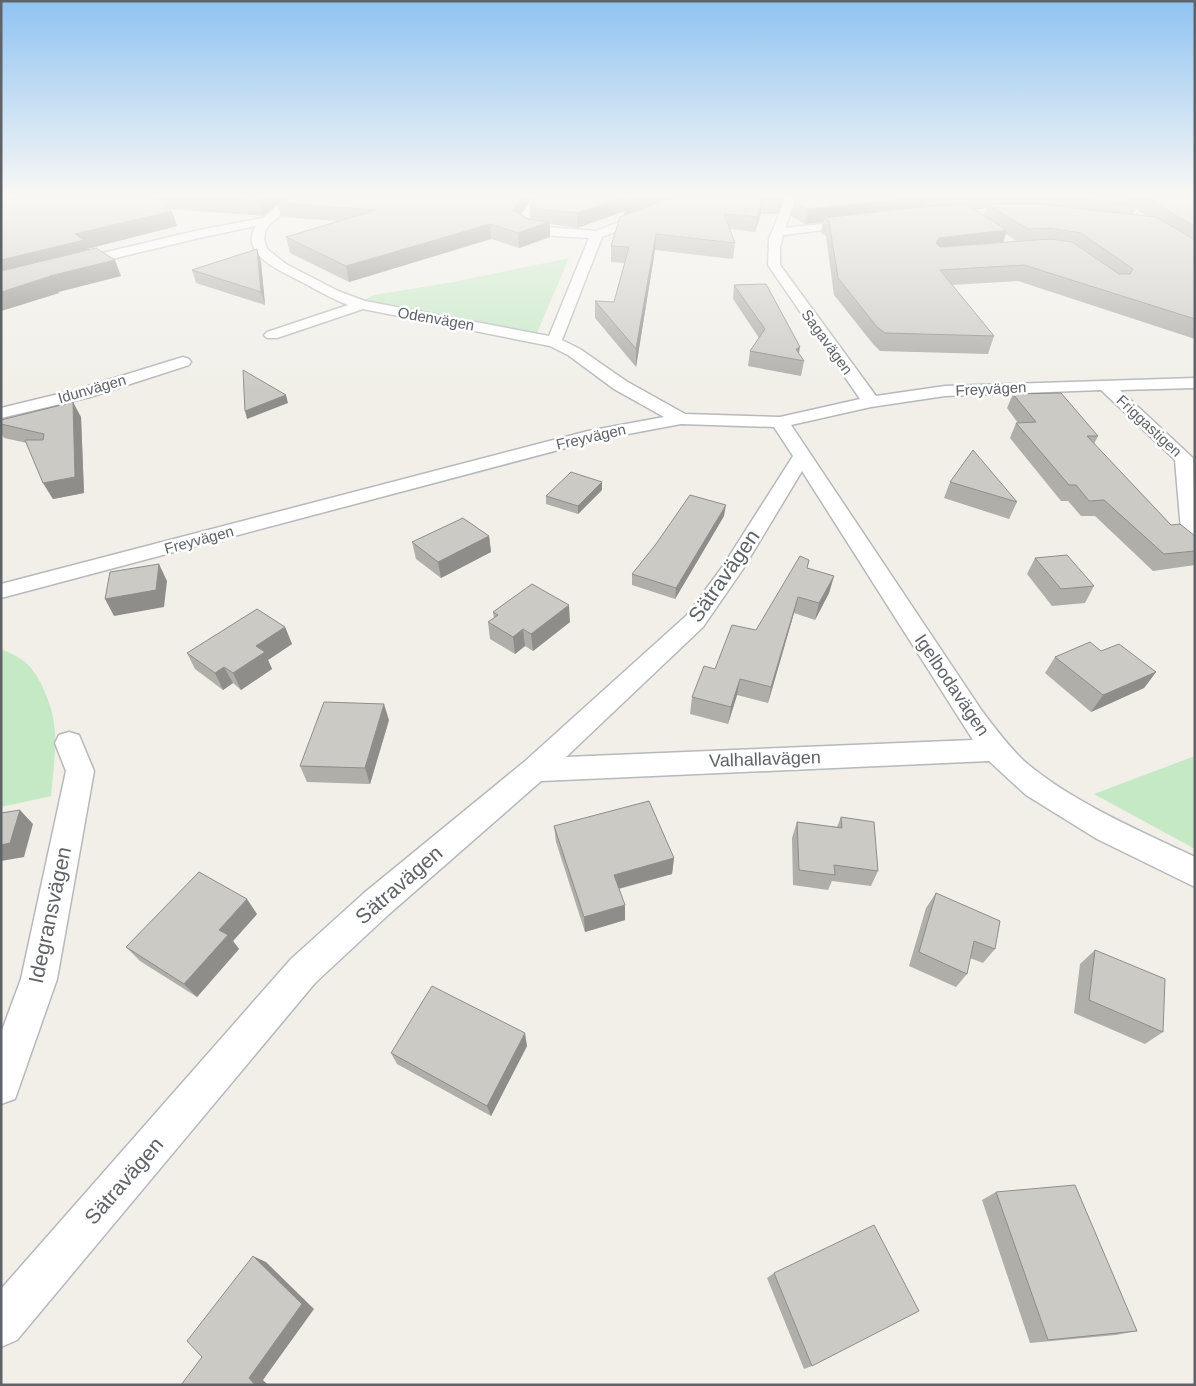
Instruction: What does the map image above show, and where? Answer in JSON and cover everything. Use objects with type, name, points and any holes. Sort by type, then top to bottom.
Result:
[{"type":"street","points":[[61,267],[83,262]]},
{"type":"street","name":"Odenvägen","points":[[276,262],[347,300],[362,305],[554,342],[574,352],[620,385],[681,418]]},
{"type":"street","points":[[554,342],[584,262]]},
{"type":"street","name":"Sagavägen","points":[[774,262],[774,266],[871,402]]},
{"type":"street","points":[[272,335],[362,305]]},
{"type":"street","name":"Idunvägen","points":[[1,413],[84,393],[183,362]]},
{"type":"street","name":"Freyvägen","points":[[1,591],[456,473],[594,434],[681,418],[780,422],[871,402],[945,391],[1195,383]]},
{"type":"street","name":"Friggastigen","points":[[1105,385],[1184,458],[1192,530]]},
{"type":"street","name":"Igelbodavägen","points":[[780,422],[972,718],[996,750],[1013,768],[1036,787],[1108,830],[1195,873]]},
{"type":"street","name":"Sätravägen","points":[[1,1324],[303,971],[376,904],[534,770],[695,621],[747,546],[802,456]]},
{"type":"street","name":"Idegransvägen","points":[[1,1085],[39,978],[80,771],[70,743]]},
{"type":"street","name":"Valhallavägen","points":[[534,770],[996,750]]},
{"type":"green space","points":[[551,262],[567,262],[537,333],[439,316],[364,300],[374,295],[454,282]]},
{"type":"green space","points":[[1,649],[25,662],[31,668],[45,691],[52,711],[55,746],[51,796],[1,807]]},
{"type":"green space","points":[[1195,756],[1195,849],[1094,794]]},
{"type":"building","points":[[39,262],[108,262],[50,276],[1,292],[1,271]]},
{"type":"building","points":[[218,262],[258,262],[261,292],[192,270]]},
{"type":"building","points":[[337,262],[361,262],[346,266]]},
{"type":"building","points":[[625,262],[651,262],[636,349],[595,301],[614,302]]},
{"type":"building","points":[[835,262],[1101,262],[1119,274],[1130,274],[1133,269],[1122,262],[1195,262],[1195,319],[1024,265],[940,270],[994,336],[885,333],[877,327],[838,278]]},
{"type":"building","points":[[766,284],[800,347],[796,349],[804,361],[750,351],[765,329],[734,285]]},
{"type":"building","points":[[243,370],[286,395],[245,411]]},
{"type":"building","points":[[1061,393],[1098,436],[1087,436],[1171,525],[1180,524],[1195,536],[1195,551],[1164,554],[1104,500],[1089,501],[1076,485],[1069,485],[1016,423],[1036,422],[1013,394]]},
{"type":"building","points":[[73,402],[75,477],[43,483],[25,440],[43,440],[44,434],[1,424],[1,420]]},
{"type":"building","points":[[973,450],[1017,502],[950,482]]},
{"type":"building","points":[[571,472],[602,482],[578,506],[546,496]]},
{"type":"building","points":[[690,495],[726,505],[676,588],[632,574],[656,544]]},
{"type":"building","points":[[463,518],[489,536],[438,562],[412,542]]},
{"type":"building","points":[[1067,555],[1094,586],[1061,589],[1035,558]]},
{"type":"building","points":[[800,556],[809,560],[807,568],[834,576],[819,603],[798,597],[771,687],[740,679],[731,707],[692,697],[704,666],[715,669],[732,625],[756,630]]},
{"type":"building","points":[[159,564],[156,590],[105,599],[110,572]]},
{"type":"building","points":[[532,584],[569,605],[531,634],[523,629],[513,637],[488,622],[498,615],[493,612]]},
{"type":"building","points":[[257,609],[285,627],[256,646],[265,652],[233,673],[224,667],[215,673],[187,653]]},
{"type":"building","points":[[1090,642],[1101,651],[1119,644],[1156,672],[1103,695],[1055,657]]},
{"type":"building","points":[[324,702],[384,704],[365,768],[300,766]]},
{"type":"building","points":[[649,801],[674,858],[614,875],[625,905],[584,917],[554,826]]},
{"type":"building","points":[[20,810],[10,843],[1,845],[1,813]]},
{"type":"building","points":[[841,817],[874,822],[878,871],[834,865],[835,875],[799,870],[797,822],[842,828]]},
{"type":"building","points":[[199,872],[247,899],[219,930],[228,935],[184,984],[126,947]]},
{"type":"building","points":[[936,893],[1000,921],[995,949],[974,941],[967,974],[919,952]]},
{"type":"building","points":[[1095,950],[1165,979],[1163,1032],[1089,1000]]},
{"type":"building","points":[[432,986],[525,1033],[487,1106],[391,1053]]},
{"type":"building","points":[[1075,1185],[1137,1331],[1048,1340],[996,1192]]},
{"type":"building","points":[[874,1225],[919,1311],[812,1366],[774,1273]]},
{"type":"building","points":[[253,1256],[302,1304],[249,1378],[255,1385],[181,1385],[202,1357],[187,1341]]}]
